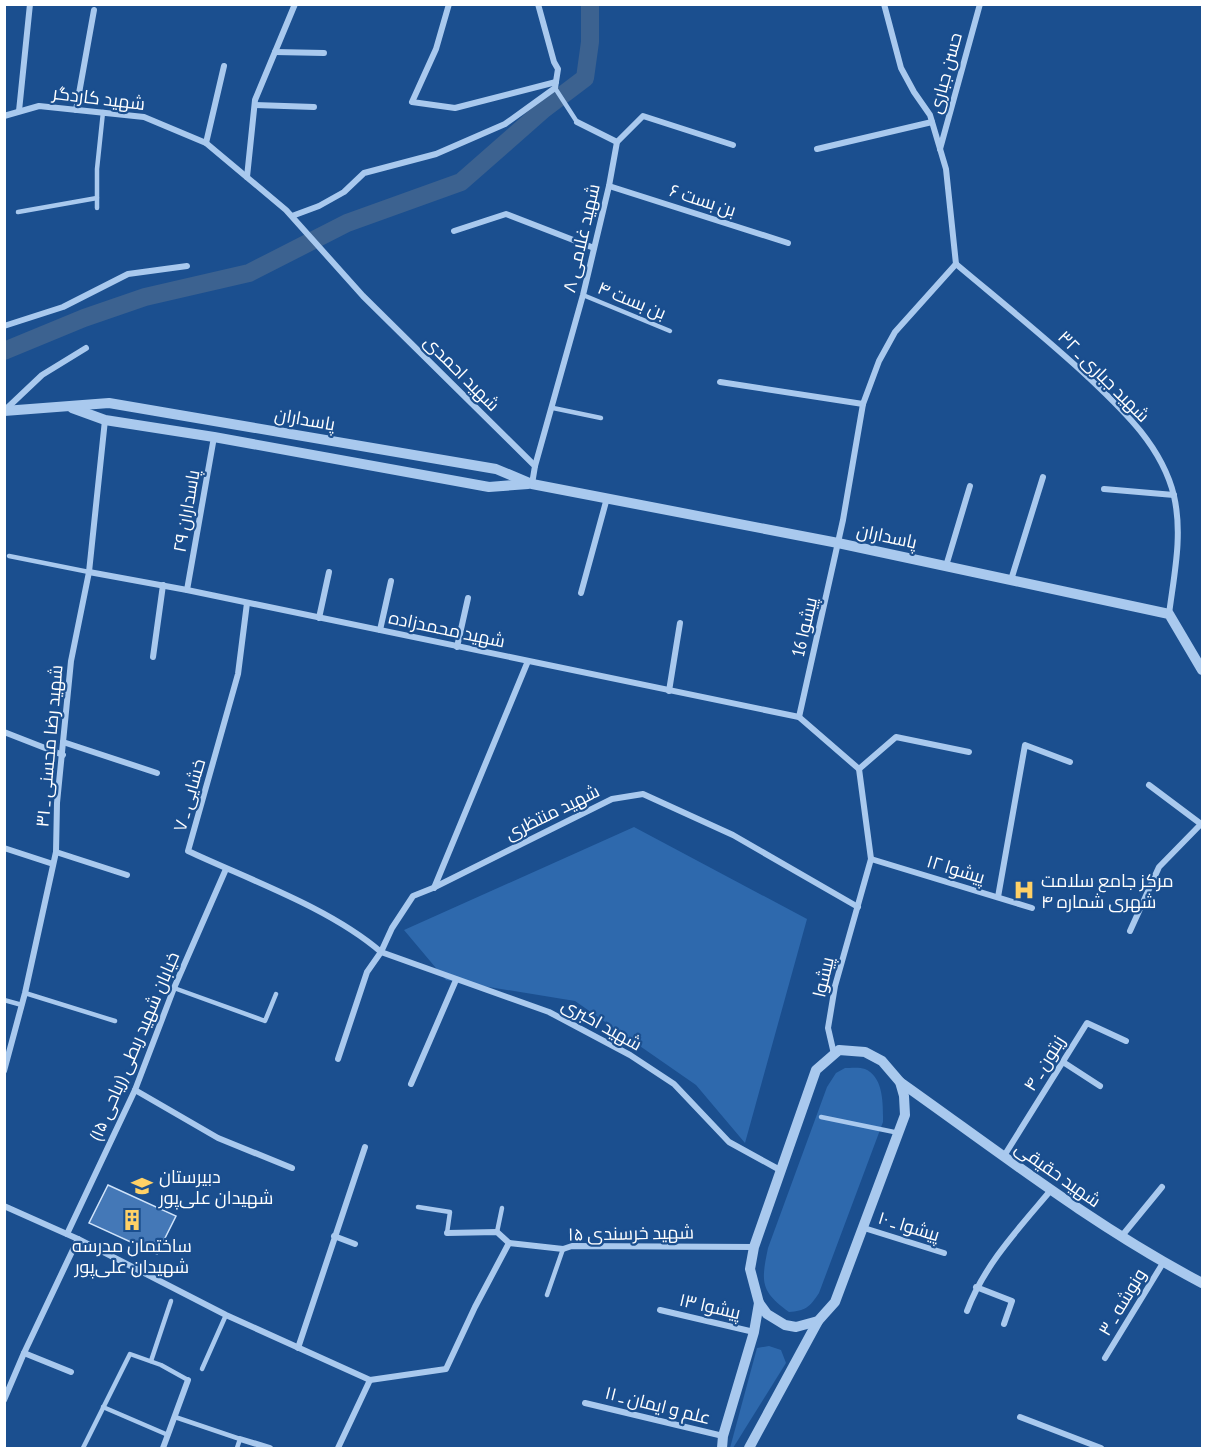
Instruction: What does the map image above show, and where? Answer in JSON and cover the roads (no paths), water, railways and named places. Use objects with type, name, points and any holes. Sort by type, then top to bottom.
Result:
[{"type":"street","points":[[19,111],[30,4]]},
{"type":"street","points":[[247,177],[255,105],[295,4]]},
{"type":"street","points":[[449,4],[436,49],[412,102],[456,108],[556,85]]},
{"type":"street","points":[[292,216],[319,206],[344,192],[364,172],[436,154],[505,124],[556,85],[558,69],[538,4]]},
{"type":"street","points":[[884,4],[901,68],[930,115],[946,169],[956,264]]},
{"type":"street","name":"حسن جباری","points":[[940,150],[980,4]]},
{"type":"street","points":[[76,110],[94,10]]},
{"type":"street","points":[[275,52],[324,53]]},
{"type":"street","points":[[206,143],[224,66]]},
{"type":"street","points":[[255,105],[314,106]]},
{"type":"street","name":"شهید کاردگر","points":[[4,116],[39,106],[144,117],[206,143],[300,225]]},
{"type":"street","points":[[577,122],[617,142],[643,116],[734,145]]},
{"type":"street","points":[[817,149],[932,122]]},
{"type":"street","name":"۸ شهید غلامی","points":[[535,466],[583,295],[617,142]]},
{"type":"street","name":"بن بست ۶","points":[[609,186],[788,243]]},
{"type":"street","points":[[454,231],[506,213],[594,248]]},
{"type":"street","name":"شهید احمدی","points":[[300,225],[356,287],[535,466]]},
{"type":"street","name":"پیشوا 16","points":[[799,717],[838,543],[863,404],[879,362],[895,332],[956,264]]},
{"type":"street","name":"شهید جباری ـ ۳۲","points":[[956,264],[1058,348],[1125,412],[1160,461],[1174,495],[1178,523],[1178,548],[1170,614]]},
{"type":"street","points":[[4,326],[63,307],[128,274],[187,266]]},
{"type":"street","points":[[4,411],[42,375],[86,348]]},
{"type":"street","points":[[720,382],[863,404]]},
{"type":"street","name":"پاسداران","points":[[4,411],[109,403],[496,469],[532,484],[838,543],[1170,614]]},
{"type":"street","name":"پاسداران","points":[[69,407],[105,420],[214,437],[489,488],[532,484]]},
{"type":"street","name":"شهید رضا محسنی ـ ۳۱","points":[[4,1071],[25,993],[56,852],[57,803],[71,661],[89,572],[105,420]]},
{"type":"street","name":"پاسداران ۲۹","points":[[187,590],[214,437]]},
{"type":"street","points":[[532,484],[535,466]]},
{"type":"street","points":[[1011,580],[1043,477]]},
{"type":"street","points":[[946,566],[970,486]]},
{"type":"street","points":[[1104,489],[1174,495]]},
{"type":"street","points":[[581,593],[607,498]]},
{"type":"street","name":"شهید محمدزاده","points":[[89,572],[163,585],[799,717]]},
{"type":"street","points":[[319,618],[330,572]]},
{"type":"street","points":[[380,630],[391,581]]},
{"type":"street","points":[[153,657],[163,585]]},
{"type":"street","points":[[457,646],[468,598]]},
{"type":"street","name":"خشایی ـ ۷","points":[[247,603],[238,674],[188,851],[285,894],[363,936],[381,952]]},
{"type":"street","points":[[1170,614],[1203,670]]},
{"type":"street","points":[[669,691],[680,623]]},
{"type":"street","points":[[434,888],[528,661]]},
{"type":"street","points":[[799,717],[860,769],[871,859]]},
{"type":"street","points":[[4,732],[63,755]]},
{"type":"street","points":[[860,769],[896,736],[969,752]]},
{"type":"street","points":[[63,742],[157,773]]},
{"type":"street","points":[[998,897],[1025,745],[1070,762]]},
{"type":"street","points":[[1130,931],[1159,867],[1202,824],[1149,785]]},
{"type":"street","name":"شهید منتظری","points":[[338,1059],[367,972],[413,896],[434,888],[612,799],[643,794],[733,835],[858,907]]},
{"type":"street","points":[[4,848],[53,864]]},
{"type":"street","points":[[56,852],[127,875]]},
{"type":"street","name":"پیشوا ۱۲","points":[[871,859],[1032,908]]},
{"type":"street","name":"پیشوا","points":[[834,1054],[828,1028],[835,986],[871,859]]},
{"type":"street","name":"خیابان شهید ربطی (ریاحی ۱۵)","points":[[67,1234],[135,1090],[174,988],[226,869]]},
{"type":"street","name":"شهید اکبری","points":[[381,952],[549,1012],[630,1054],[674,1084],[729,1142],[780,1170]]},
{"type":"street","points":[[411,1084],[456,980]]},
{"type":"street","name":"زیتون ـ ۴","points":[[1004,1156],[1087,1023],[1126,1041]]},
{"type":"street","name":"شهید حقیقی","points":[[834,1054],[839,1050],[864,1052],[882,1061],[900,1082],[1051,1190],[1163,1263],[1203,1283]]},
{"type":"street","points":[[818,1321],[796,1327],[784,1326],[767,1314],[759,1303],[750,1269],[754,1247],[816,1070],[834,1054]]},
{"type":"street","points":[[1063,1062],[1100,1086]]},
{"type":"street","points":[[749,1449],[818,1321],[835,1302],[905,1115],[904,1096],[900,1082]]},
{"type":"street","points":[[135,1090],[218,1138],[292,1168]]},
{"type":"street","points":[[298,1348],[365,1147]]},
{"type":"street","points":[[1121,1237],[1161,1187]]},
{"type":"street","points":[[967,1311],[976,1287],[991,1263],[1051,1190]]},
{"type":"street","points":[[4,1206],[78,1239],[226,1315],[370,1380],[446,1369],[509,1243],[497,1232],[447,1233]]},
{"type":"street","name":"پیشوا ـ ۱۰","points":[[864,1228],[944,1253]]},
{"type":"street","points":[[334,1236],[355,1244]]},
{"type":"street","points":[[4,1400],[78,1239]]},
{"type":"street","name":"شهید خرسندی ۱۵","points":[[509,1243],[563,1249],[572,1246],[754,1247]]},
{"type":"street","name":"ونوشه ـ ۳","points":[[1106,1358],[1163,1263]]},
{"type":"street","points":[[976,1287],[1012,1301],[1004,1324]]},
{"type":"street","points":[[722,1449],[723,1436],[754,1332],[759,1303]]},
{"type":"street","name":"پیشوا ۱۳","points":[[660,1310],[754,1332]]},
{"type":"street","points":[[24,1353],[71,1372]]},
{"type":"street","points":[[163,1449],[188,1380]]},
{"type":"street","points":[[347,1449],[339,1447],[370,1380]]},
{"type":"street","name":"علم و ایمان ـ ۱۱","points":[[585,1403],[723,1436]]},
{"type":"street","points":[[1020,1417],[1101,1449]]},
{"type":"street","points":[[240,1438],[270,1449]]},
{"type":"lane","points":[[556,85],[577,122]]},
{"type":"lane","points":[[97,208],[97,169],[103,112]]},
{"type":"lane","points":[[18,212],[97,198]]},
{"type":"lane","name":"بن بست ۴","points":[[583,295],[670,331]]},
{"type":"lane","points":[[553,408],[601,418]]},
{"type":"lane","points":[[9,556],[89,572]]},
{"type":"lane","points":[[174,988],[265,1021],[276,994]]},
{"type":"lane","points":[[25,993],[115,1022]]},
{"type":"lane","points":[[4,1000],[22,1005]]},
{"type":"lane","points":[[821,1116],[899,1133]]},
{"type":"lane","points":[[418,1207],[450,1212],[447,1233]]},
{"type":"lane","points":[[497,1232],[502,1208]]},
{"type":"lane","points":[[547,1295],[563,1249]]},
{"type":"lane","points":[[151,1361],[171,1301]]},
{"type":"lane","points":[[202,1369],[226,1315]]},
{"type":"lane","points":[[83,1449],[130,1354],[151,1361],[188,1380]]},
{"type":"lane","points":[[104,1407],[168,1435]]},
{"type":"lane","points":[[175,1416],[240,1438],[237,1449]]},
{"type":"waterway","points":[[4,351],[84,318],[145,297],[249,273],[347,223],[461,182],[544,109],[585,78],[590,42],[590,4]]},
{"type":"place","name":"مرکز جامع سلامت شهری شماره ۴","points":[[1024,890]]},
{"type":"place","name":"دبیرستان شهیدان علی‌پور","points":[[142,1186]]},
{"type":"place","name":"ساختمان مدرسه شهیدان علی‌پور","points":[[132,1220]]}]
